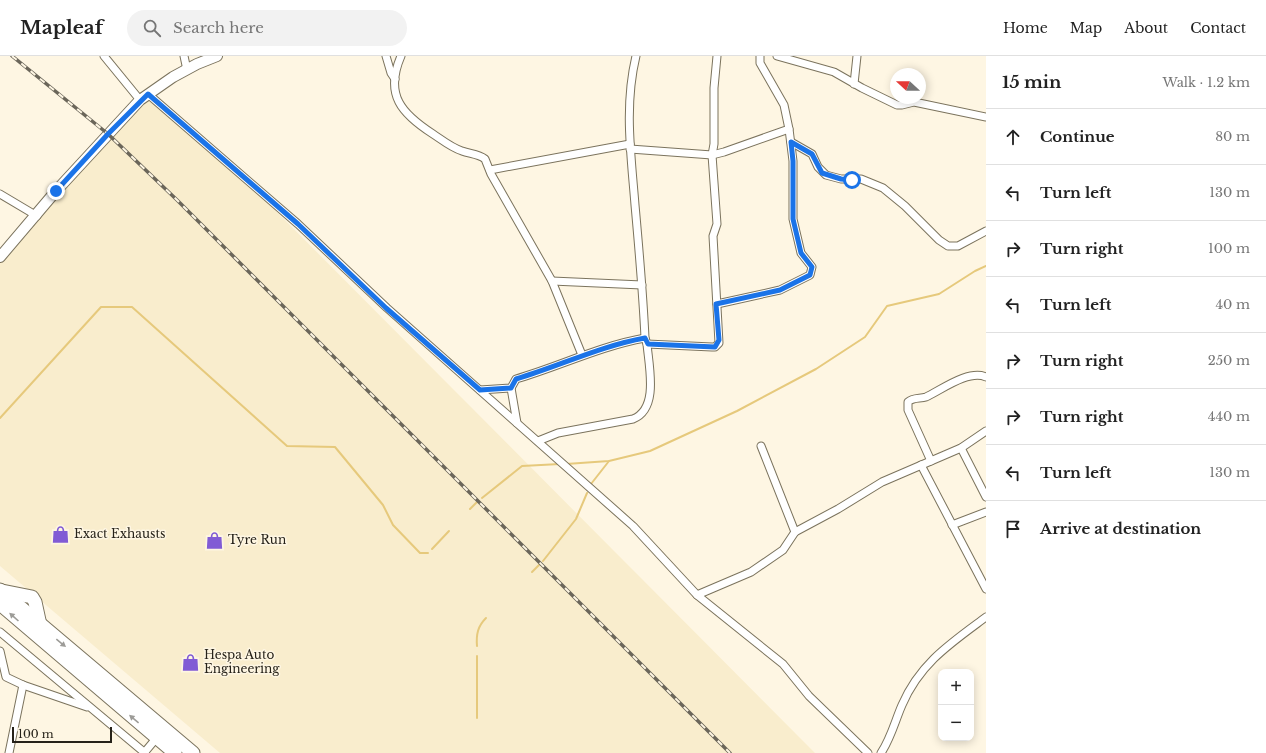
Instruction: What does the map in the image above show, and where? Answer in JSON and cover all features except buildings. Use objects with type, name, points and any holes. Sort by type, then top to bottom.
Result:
[{"type":"highway","points":[[0,590],[161,733],[175,753]]},
{"type":"highway","points":[[0,604],[161,733],[194,753]]},
{"type":"street","points":[[104,56],[140,100]]},
{"type":"street","points":[[184,56],[187,70]]},
{"type":"street","points":[[0,257],[61,186],[140,100],[187,70],[217,56]]},
{"type":"street","points":[[386,56],[391,73],[395,79]]},
{"type":"street","points":[[401,56],[395,79],[396,94],[401,108],[413,121],[462,151],[485,159],[552,282],[582,355]]},
{"type":"street","points":[[538,441],[558,433],[641,416],[648,407],[650,399],[646,341],[630,146],[629,92],[636,56]]},
{"type":"street","points":[[517,423],[511,388],[516,379],[554,368],[582,355],[618,343],[646,341],[715,347],[719,340],[713,236],[717,224],[712,154],[714,144],[714,88],[717,56]]},
{"type":"street","points":[[716,304],[780,290],[810,275],[812,267],[801,253],[793,219],[793,161],[784,105],[760,63],[760,56]]},
{"type":"street","points":[[777,56],[834,72],[854,84],[897,105],[914,102],[986,116]]},
{"type":"street","points":[[854,84],[856,56]]},
{"type":"street","points":[[148,94],[298,224],[386,308],[633,526],[697,595],[783,664],[809,696],[868,753]]},
{"type":"street","points":[[490,170],[630,146],[712,154],[724,152],[789,129]]},
{"type":"street","points":[[791,142],[812,154],[818,167],[826,175],[841,179],[861,179],[883,188],[905,206],[934,236],[948,246],[958,246],[986,231]]},
{"type":"street","points":[[0,194],[36,216]]},
{"type":"street","points":[[552,282],[642,285]]},
{"type":"street","points":[[931,461],[908,410],[908,402],[911,399],[922,398],[932,394],[966,377],[976,375],[986,377]]},
{"type":"street","points":[[480,390],[511,388]]},
{"type":"street","points":[[697,595],[751,572],[783,550],[795,532],[838,509],[889,477],[961,448],[986,431]]},
{"type":"street","points":[[761,446],[795,532]]},
{"type":"street","points":[[961,448],[986,497]]},
{"type":"street","points":[[921,465],[986,589]]},
{"type":"street","points":[[952,525],[986,512]]},
{"type":"street","points":[[881,753],[891,735],[902,705],[923,669],[938,652],[986,617]]},
{"type":"street","points":[[0,632],[144,753],[161,733]]},
{"type":"street","points":[[0,651],[4,674],[22,686],[91,708]]},
{"type":"street","points":[[9,753],[22,686]]},
{"type":"shaded area","points":[[149,98],[259,194],[815,753],[220,753],[0,566],[0,261],[84,166]]},
{"type":"waterway","points":[[566,464],[609,461],[650,451],[737,411],[816,369],[865,337],[887,306],[939,294],[975,271],[986,266]]},
{"type":"waterway","points":[[0,418],[101,307],[132,307],[287,446],[335,447],[383,505],[393,525],[420,553],[428,553]]},
{"type":"waterway","points":[[591,484],[609,461]]},
{"type":"waterway","points":[[482,498],[522,466],[560,464]]},
{"type":"waterway","points":[[543,561],[576,519],[587,493]]},
{"type":"waterway","points":[[470,509],[477,502]]},
{"type":"waterway","points":[[432,549],[449,531]]},
{"type":"waterway","points":[[532,572],[540,564]]},
{"type":"waterway","points":[[477,646],[478,630],[486,618]]},
{"type":"waterway","points":[[477,656],[477,718]]},
{"type":"railway","points":[[12,56],[108,134],[177,200],[730,753]]},
{"type":"place","name":"Exact Exhausts","points":[[61,534]]},
{"type":"place","name":"Tyre Run","points":[[215,540]]},
{"type":"place","name":"Hespa Auto Engineering","points":[[191,662]]},
{"type":"route","points":[[56,191],[140,100],[148,94],[298,224],[386,308],[480,390],[511,388],[516,379],[554,368],[582,355],[618,343],[645,338],[648,344],[718,346],[719,340],[716,304],[780,290],[804,279],[812,272],[812,267],[801,253],[793,219],[793,161],[791,142],[812,154],[822,173],[841,179],[852,180]]}]
